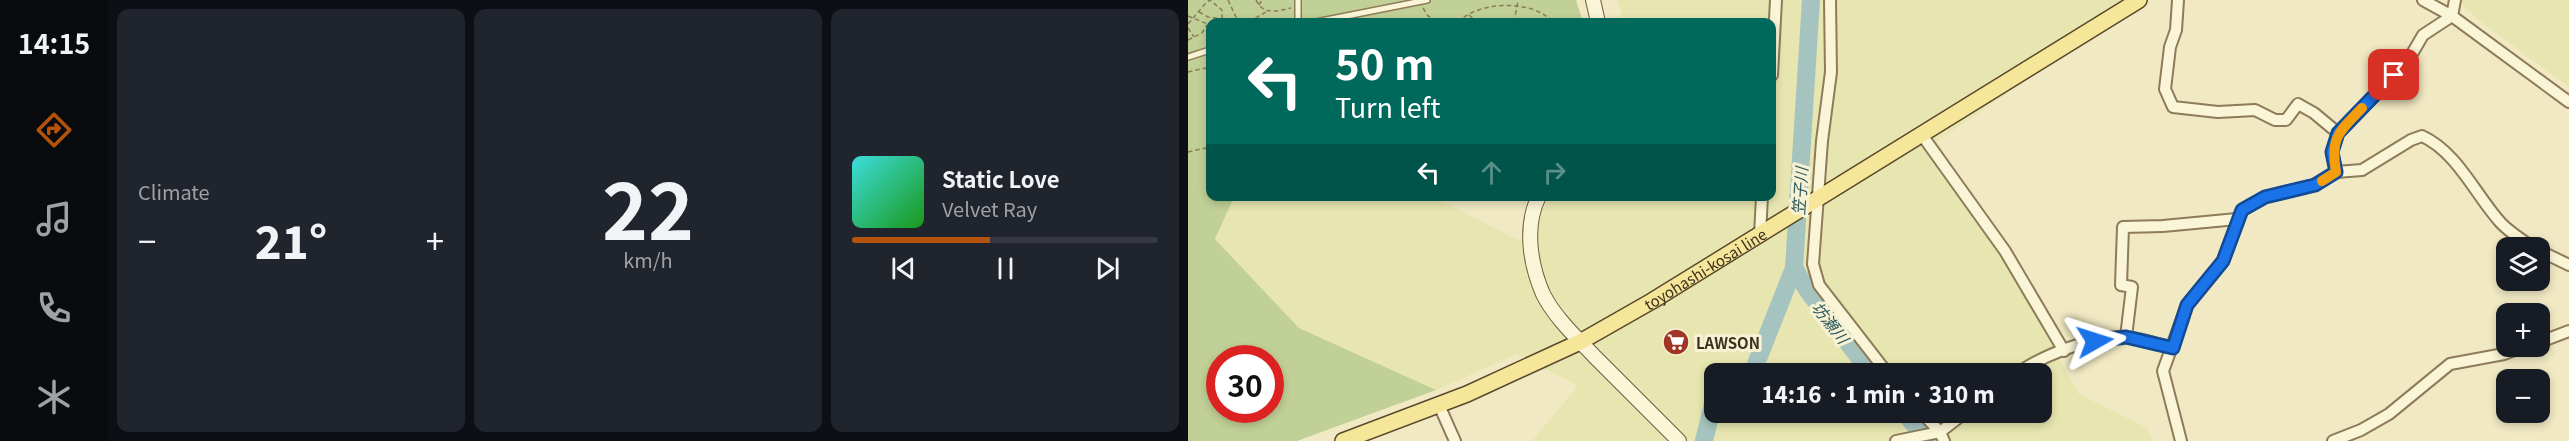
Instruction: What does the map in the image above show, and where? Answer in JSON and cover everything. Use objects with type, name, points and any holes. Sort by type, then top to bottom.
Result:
[{"type":"main road","name":"toyohashi-kosai line","points":[[1344,441],[1467,394],[1580,342],[1653,301],[2139,0]]},
{"type":"street","points":[[1593,0],[1597,18]]},
{"type":"street","points":[[1775,18],[1776,0]]},
{"type":"street","points":[[1830,0],[1830,72],[1813,201],[1813,264],[1820,285],[1880,363]]},
{"type":"street","points":[[2178,0],[2176,30],[2170,47],[2165,89],[2173,107],[2218,112],[2255,110],[2275,120],[2286,120],[2298,104],[2314,113],[2338,133]]},
{"type":"street","points":[[2423,0],[2452,16],[2569,102]]},
{"type":"street","points":[[2336,172],[2332,152],[2338,133],[2381,86],[2406,64],[2423,35],[2452,16],[2455,0]]},
{"type":"street","points":[[1922,135],[2005,251],[2064,351]]},
{"type":"street","points":[[2181,441],[2163,371],[2187,305],[2223,261],[2237,219],[2242,210],[2249,205],[2265,197],[2315,185],[2336,172],[2362,170],[2411,140],[2422,136],[2435,142],[2469,180],[2502,225],[2519,237]]},
{"type":"street","points":[[1536,201],[1529,230],[1533,261],[1543,294],[1562,322],[1580,342],[1680,441]]},
{"type":"street","points":[[1762,201],[1765,231]]},
{"type":"street","points":[[2126,337],[2132,287],[2121,285],[2123,227],[2163,226],[2237,219]]},
{"type":"street","points":[[2550,256],[2569,265]]},
{"type":"street","points":[[2550,338],[2569,331]]},
{"type":"street","points":[[2031,363],[2095,341],[2126,337],[2173,348]]},
{"type":"street","points":[[2333,441],[2362,436],[2450,364],[2496,355]]},
{"type":"street","points":[[1439,405],[1455,441]]},
{"type":"street","points":[[1929,423],[1939,436]]},
{"type":"street","points":[[1896,441],[1939,436],[1954,423]]},
{"type":"lane","points":[[1337,18],[1424,1]]},
{"type":"lane","points":[[1297,3],[1298,18]]},
{"type":"lane","points":[[1188,57],[1206,52]]},
{"type":"path","points":[[1188,24],[1204,3],[1210,0],[1220,6],[1222,18]]},
{"type":"path","points":[[1228,0],[1235,18]]},
{"type":"path","points":[[1256,0],[1258,5],[1266,11]]},
{"type":"path","points":[[1258,5],[1263,0]]},
{"type":"path","points":[[1513,0],[1519,1],[1515,18]]},
{"type":"path","points":[[1424,1],[1428,16],[1432,18]]},
{"type":"path","points":[[1463,18],[1484,4],[1495,2]]},
{"type":"path","points":[[1255,18],[1266,11],[1297,3]]},
{"type":"path","points":[[1538,7],[1549,18]]},
{"type":"path","points":[[1198,11],[1212,18]]},
{"type":"path","points":[[1468,14],[1472,18]]},
{"type":"path","points":[[1188,16],[1206,25]]},
{"type":"path","points":[[1188,40],[1195,38],[1206,27]]},
{"type":"path","points":[[1188,28],[1195,38]]},
{"type":"path","points":[[1188,72],[1206,68]]},
{"type":"path","points":[[1188,152],[1206,148]]},
{"type":"green space","points":[[1188,0],[1576,0],[1582,18],[1206,18],[1206,201],[1232,201],[1215,239],[1299,328],[1436,390],[1297,441],[1188,441]]},
{"type":"green space","points":[[1617,0],[2144,0],[1937,141],[2079,394],[2147,428],[2153,441],[1532,441],[1578,386],[1517,354],[1436,390],[1299,328],[1215,239],[1232,201],[1441,201],[1520,241],[1548,201],[1776,201],[1776,18],[1623,18]]},
{"type":"green space","points":[[2456,0],[2569,0],[2569,87],[2486,26]]},
{"type":"waterway","name":"笠子川","points":[[1756,363],[1794,268],[1811,0]]},
{"type":"waterway","name":"坊瀬川","points":[[1794,268],[1808,291],[1864,363]]},
{"type":"waterway","name":"笠子川","points":[[1704,441],[1708,423]]},
{"type":"waterway","name":"坊瀬川","points":[[1913,423],[1927,441]]},
{"type":"slow traffic","points":[[2322,181],[2336,172],[2332,152],[2338,133],[2362,108]]},
{"type":"place","name":"LAWSON","points":[[1676,342]]},
{"type":"route","points":[[2095,341],[2126,337],[2173,348],[2187,305],[2223,261],[2236,220],[2242,210],[2265,197],[2315,185],[2336,172],[2332,152],[2338,133],[2394,75]]}]
